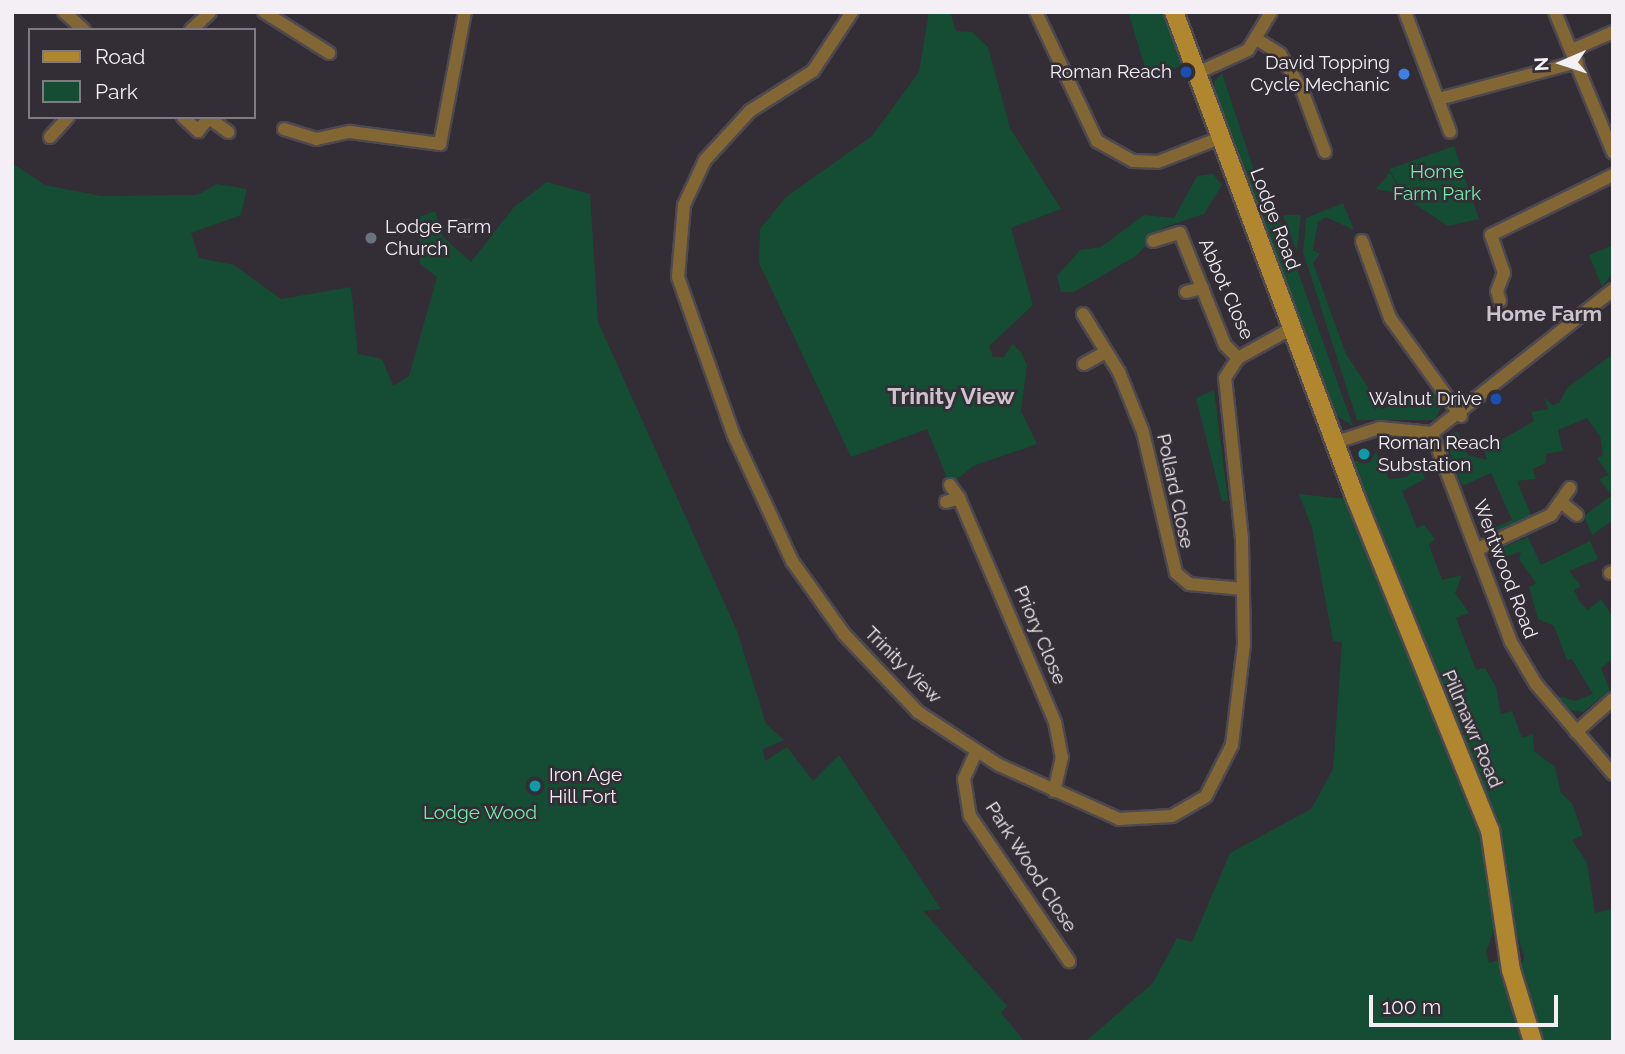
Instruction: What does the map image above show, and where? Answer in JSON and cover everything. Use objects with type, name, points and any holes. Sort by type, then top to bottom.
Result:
[{"type":"street","points":[[64,12],[82,28]]},
{"type":"street","points":[[193,28],[210,12]]},
{"type":"street","points":[[264,12],[329,53]]},
{"type":"street","points":[[284,129],[316,139],[350,132],[440,144],[465,12]]},
{"type":"street","name":"Trinity View","points":[[852,12],[813,71],[750,111],[705,160],[684,205],[678,277],[729,424],[792,561],[867,661],[918,712],[976,752],[1054,791],[1119,819],[1144,822],[1172,816],[1206,796],[1232,745],[1244,589],[1223,398],[1225,378],[1238,358]]},
{"type":"street","points":[[1036,12],[1097,141],[1133,161],[1158,162],[1220,138]]},
{"type":"street","name":"Lodge Road","points":[[1174,12],[1336,442]]},
{"type":"street","points":[[1197,73],[1258,40],[1270,12]]},
{"type":"street","points":[[1405,12],[1450,132]]},
{"type":"street","points":[[1555,12],[1613,153]]},
{"type":"street","points":[[1439,99],[1575,56],[1613,33]]},
{"type":"street","points":[[1258,40],[1280,54],[1302,90],[1325,152]]},
{"type":"street","points":[[50,137],[66,119]]},
{"type":"street","points":[[185,119],[198,131],[208,119]]},
{"type":"street","points":[[210,119],[228,132]]},
{"type":"street","points":[[1500,301],[1497,291],[1504,273],[1491,235],[1613,175]]},
{"type":"street","name":"Abbot Close","points":[[1153,241],[1180,233],[1226,345],[1238,358]]},
{"type":"street","points":[[1362,241],[1390,318],[1461,416]]},
{"type":"street","points":[[1186,292],[1203,288]]},
{"type":"street","points":[[1336,442],[1380,428],[1432,433],[1461,416],[1613,290]]},
{"type":"street","name":"Pollard Close","points":[[1083,314],[1106,352],[1143,432],[1176,573],[1189,584],[1244,589]]},
{"type":"street","points":[[1238,358],[1294,327]]},
{"type":"street","points":[[1084,364],[1106,352]]},
{"type":"street","name":"Wentwood Road","points":[[1432,433],[1511,642],[1576,732],[1613,774]]},
{"type":"street","name":"Pillmawr Road","points":[[1336,442],[1490,830],[1511,970],[1533,1042]]},
{"type":"street","name":"Priory Close","points":[[950,485],[959,498],[1055,722],[1062,757],[1054,791]]},
{"type":"street","points":[[1478,549],[1551,515],[1570,488]]},
{"type":"street","points":[[946,502],[959,498]]},
{"type":"street","points":[[1562,503],[1577,515]]},
{"type":"street","points":[[1576,732],[1613,699]]},
{"type":"street","name":"Park Wood Close","points":[[976,752],[964,779],[970,816],[1069,961]]},
{"type":"shaded area","points":[[463,218],[471,218],[477,228],[471,238],[463,238],[457,232],[457,224]]},
{"type":"green space","points":[[929,12],[950,12],[956,31],[972,32],[988,47],[1010,128],[1061,209],[1011,228],[1033,305],[989,346],[993,357],[1004,357],[1012,344],[1021,352],[1027,365],[1021,411],[1037,444],[973,466],[950,485],[927,429],[851,457],[759,263],[760,229],[786,197],[872,136],[919,72]]},
{"type":"green space","points":[[1128,12],[1163,12],[1184,65],[1148,77]]},
{"type":"green space","points":[[1222,73],[1258,183],[1280,221],[1353,426],[1334,414],[1217,104],[1214,82]]},
{"type":"green space","name":"Home Farm Park","points":[[1454,146],[1479,219],[1448,226],[1406,198],[1389,169]]},
{"type":"green space","name":"Lodge Wood","points":[[12,163],[45,185],[101,196],[197,195],[217,184],[247,189],[241,215],[191,233],[199,258],[234,265],[281,299],[351,287],[358,354],[382,359],[393,386],[409,376],[437,277],[420,264],[419,217],[435,211],[443,237],[471,262],[514,207],[547,182],[590,194],[598,322],[737,631],[766,724],[784,740],[763,749],[765,761],[787,747],[813,781],[839,755],[941,909],[923,911],[1007,1006],[1001,1013],[1025,1042],[12,1042]]},
{"type":"green space","points":[[1390,172],[1395,181],[1402,194],[1376,189]]},
{"type":"green space","points":[[1213,174],[1222,185],[1204,214],[1162,228],[1136,256],[1074,292],[1061,292],[1057,276],[1080,250],[1101,247],[1144,215],[1174,218],[1197,176]]},
{"type":"green space","points":[[1343,203],[1354,230],[1326,217],[1318,222],[1313,250],[1320,254],[1313,263],[1346,354],[1382,409],[1433,390],[1441,407],[1435,420],[1357,420],[1303,252],[1306,218]]},
{"type":"green space","points":[[1283,215],[1301,215],[1297,250],[1295,247]]},
{"type":"green space","points":[[1613,245],[1613,272],[1602,287],[1589,255]]},
{"type":"green space","points":[[1613,354],[1613,520],[1592,535],[1584,516],[1612,495],[1599,479],[1609,475],[1597,458],[1603,455],[1600,436],[1587,418],[1558,430],[1563,451],[1546,454],[1546,463],[1533,469],[1536,479],[1517,481],[1532,518],[1493,533],[1481,528],[1477,522],[1491,516],[1496,527],[1512,520],[1491,473],[1462,486],[1448,447],[1452,434],[1457,431],[1468,455],[1487,460],[1484,450],[1534,421],[1531,412],[1548,409],[1544,397],[1552,405],[1559,403],[1568,387]]},
{"type":"green space","points":[[1214,390],[1228,501],[1222,501],[1196,398]]},
{"type":"green space","points":[[1376,453],[1389,479],[1407,477],[1419,463],[1425,479],[1402,491],[1417,528],[1424,525],[1435,539],[1429,545],[1442,580],[1462,575],[1455,593],[1469,613],[1456,618],[1476,670],[1485,668],[1496,687],[1501,714],[1512,711],[1522,738],[1533,734],[1534,751],[1555,767],[1561,793],[1572,803],[1583,835],[1572,840],[1587,863],[1595,913],[1613,909],[1613,1042],[1542,1042],[1518,966],[1525,958],[1353,462]]},
{"type":"green space","points":[[1299,494],[1346,499],[1388,590],[1442,743],[1486,841],[1497,922],[1486,952],[1489,963],[1502,959],[1525,1042],[1085,1042],[1153,983],[1177,938],[1192,942],[1230,853],[1311,809],[1333,769],[1342,642],[1333,641],[1312,528]]},
{"type":"green space","points":[[1528,537],[1541,565],[1590,541],[1598,559],[1569,571],[1581,586],[1574,590],[1579,601],[1588,610],[1601,599],[1613,617],[1613,658],[1601,668],[1610,690],[1583,712],[1569,710],[1558,696],[1575,701],[1593,694],[1572,659],[1567,660],[1554,626],[1538,619],[1529,587],[1536,583],[1519,559],[1521,551],[1503,558],[1499,549]]},
{"type":"place","name":"Roman Reach","points":[[1186,72]]},
{"type":"place","name":"David Topping Cycle Mechanic","points":[[1404,74]]},
{"type":"place","name":"Lodge Farm Church","points":[[371,238]]},
{"type":"place","name":"Walnut Drive","points":[[1496,399]]},
{"type":"place","name":"Roman Reach Substation","points":[[1364,454]]},
{"type":"place","name":"Iron Age Hill Fort","points":[[535,786]]},
{"type":"district","name":"Home Farm","points":[[1544,314]]},
{"type":"district","name":"Trinity View","points":[[951,396]]}]
